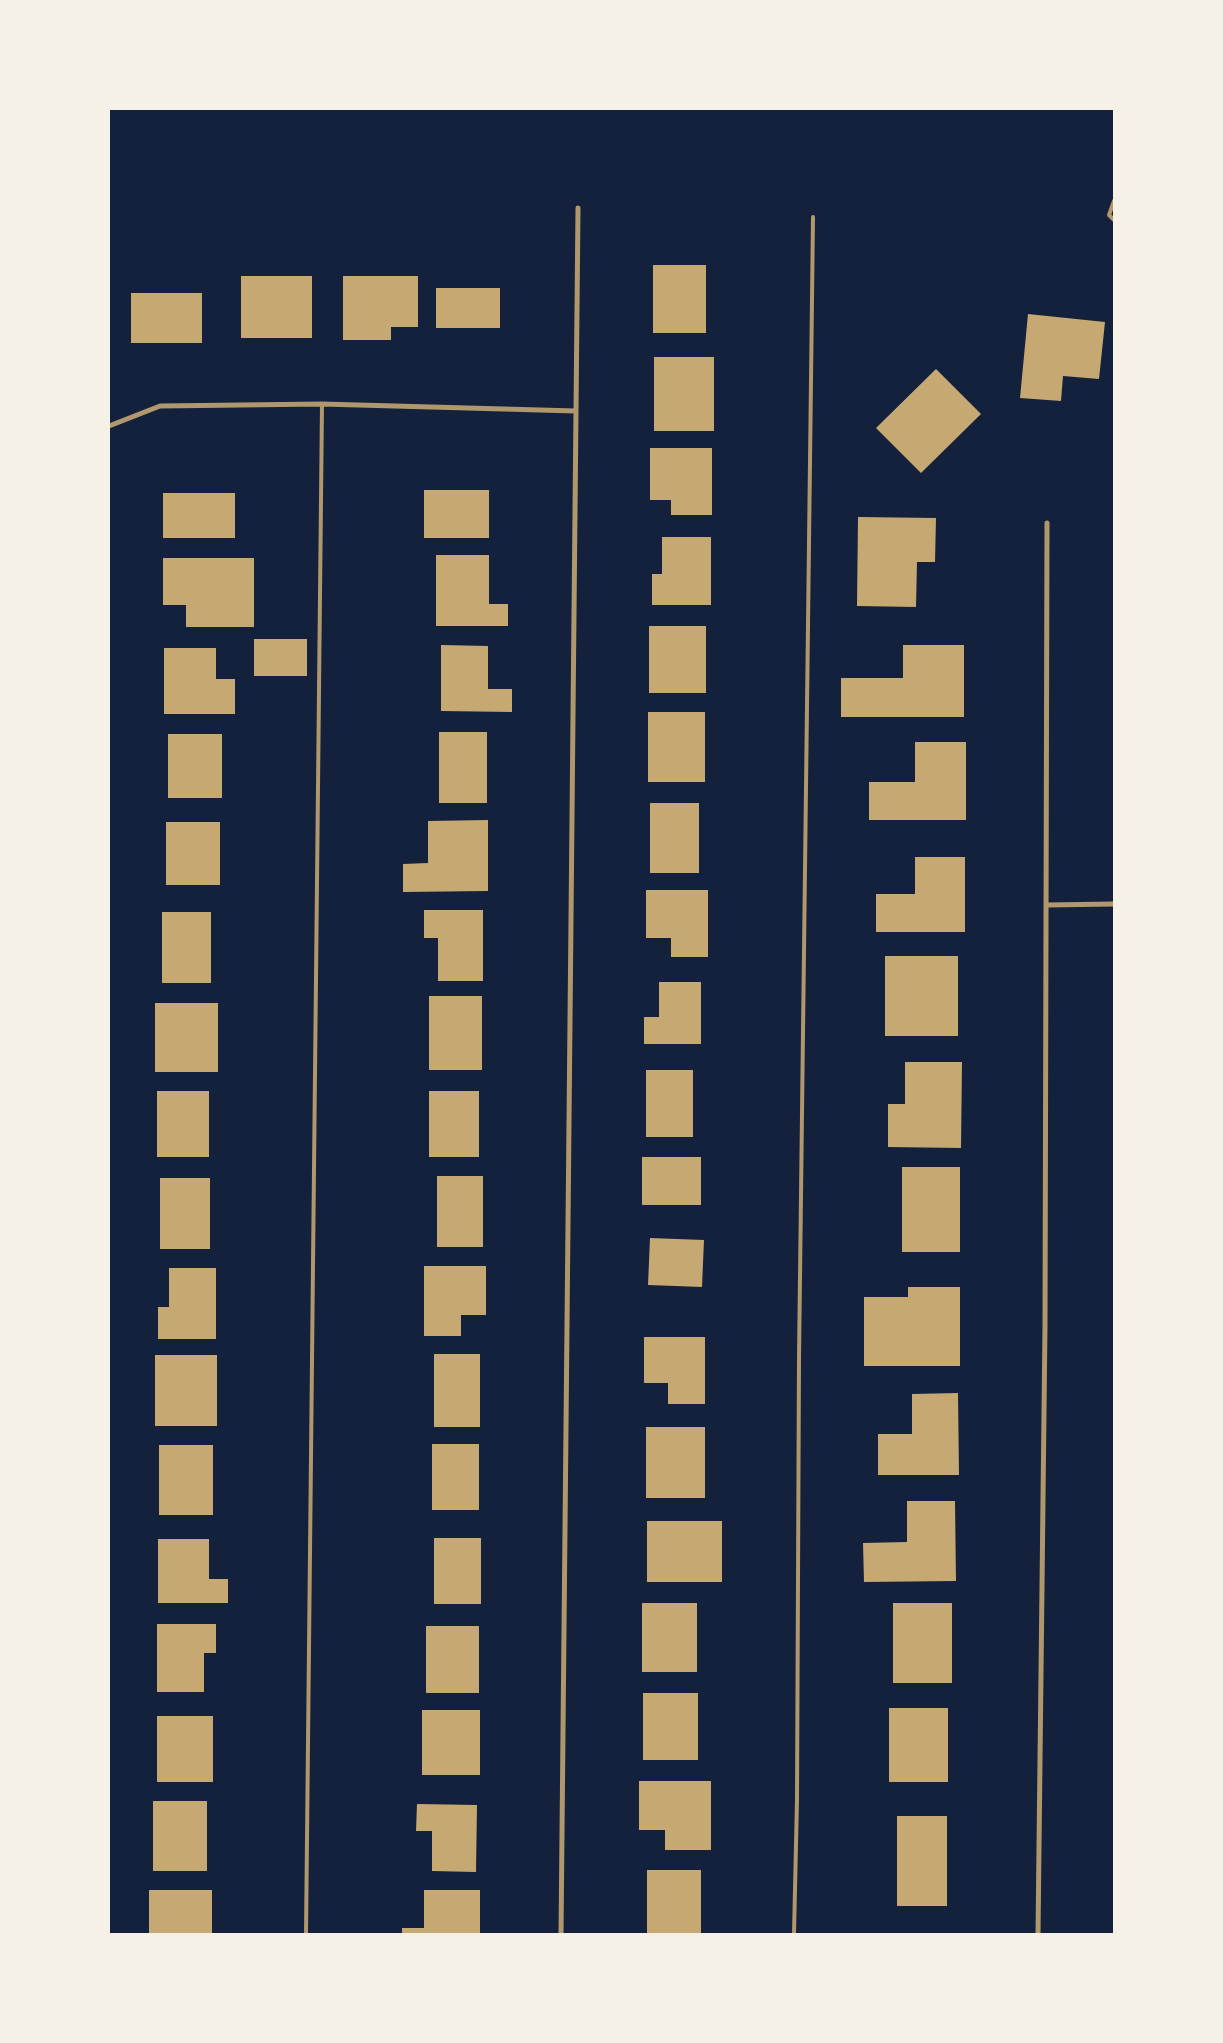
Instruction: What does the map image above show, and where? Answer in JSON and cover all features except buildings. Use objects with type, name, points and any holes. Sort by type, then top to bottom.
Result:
[{"type":"street","points":[[561,1934],[578,208]]},
{"type":"street","points":[[109,426],[160,406],[322,404],[576,411]]},
{"type":"street","points":[[1038,1934],[1046,1326],[1046,523]]},
{"type":"street","points":[[1046,905],[1114,904]]},
{"type":"lane","points":[[1114,201],[1108,215],[1114,220]]},
{"type":"lane","points":[[794,1934],[797,1800],[799,1358],[813,217]]},
{"type":"lane","points":[[306,1934],[322,404]]}]
